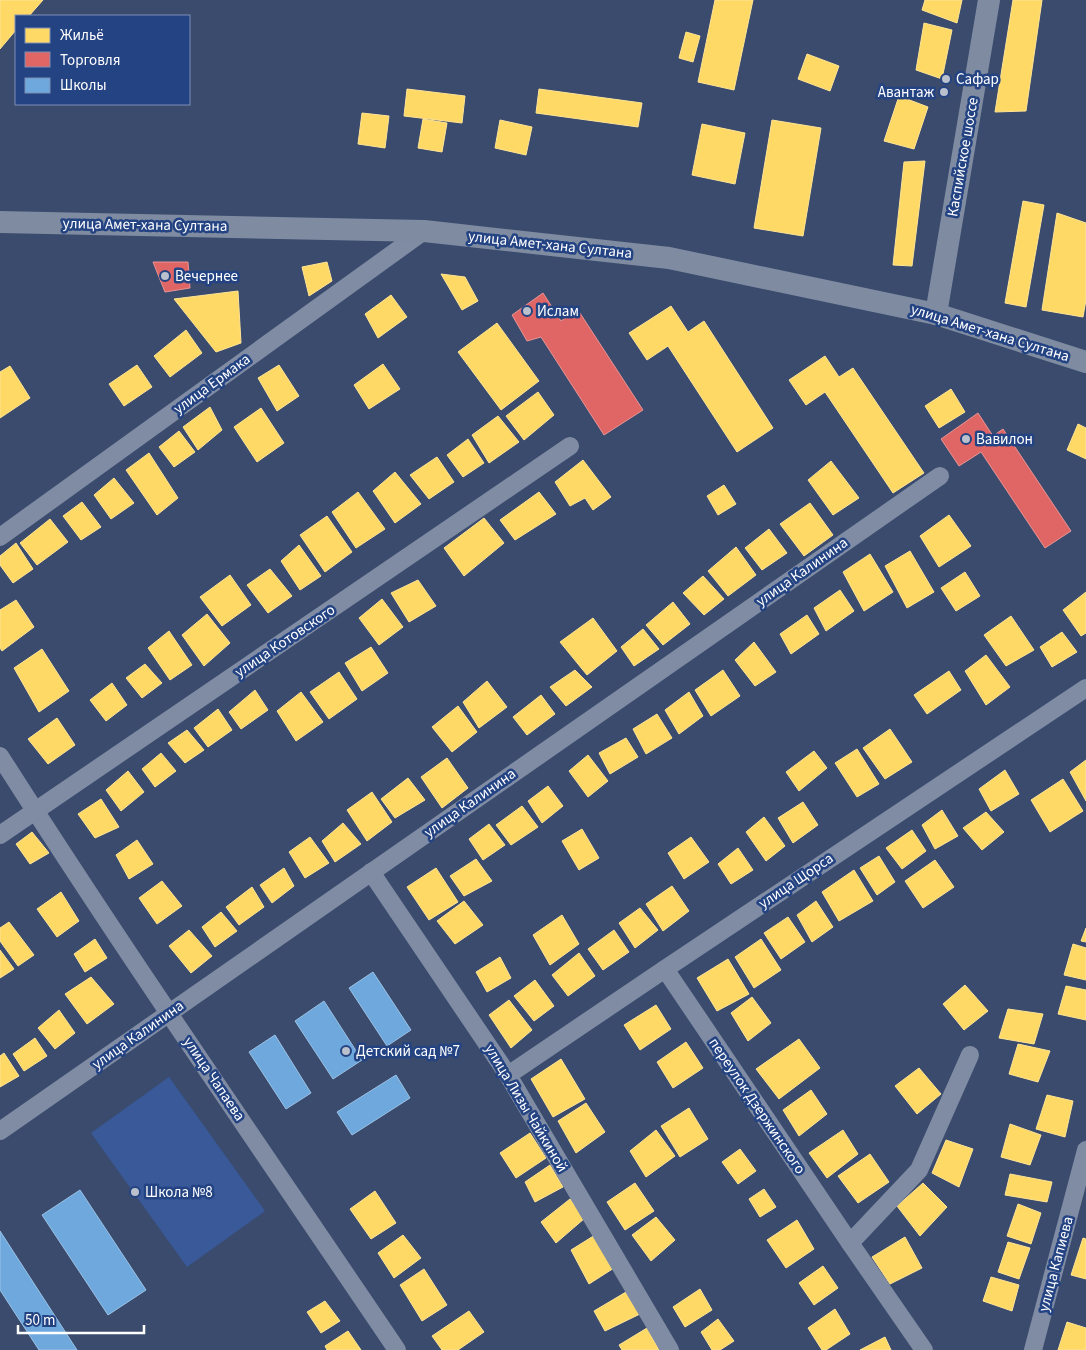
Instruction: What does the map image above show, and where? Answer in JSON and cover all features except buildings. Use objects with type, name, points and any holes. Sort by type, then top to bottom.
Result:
[{"type":"main road","name":"Каспийское шоссе","points":[[936,314],[989,0]]},
{"type":"main road","name":"улица Амет-хана Султана","points":[[0,222],[424,231],[669,258],[936,314],[1086,362]]},
{"type":"street","name":"улица Ермака","points":[[0,537],[424,231]]},
{"type":"street","name":"улица Котовского","points":[[0,835],[570,446]]},
{"type":"street","name":"улица Калинина","points":[[0,1131],[940,476]]},
{"type":"street","name":"улица Щорса","points":[[508,1075],[1086,688]]},
{"type":"street","name":"улица Чапаева","points":[[0,756],[397,1350]]},
{"type":"street","name":"улица Лизы Чайкиной","points":[[371,872],[508,1075],[670,1350]]},
{"type":"street","name":"переулок Дзержинского","points":[[664,969],[924,1350]]},
{"type":"street","points":[[850,1244],[919,1170],[970,1055]]},
{"type":"street","name":"улица Капиева","points":[[1033,1350],[1086,1150]]},
{"type":"shaded area","points":[[169,1077],[265,1211],[187,1267],[91,1133]]},
{"type":"place","name":"Сафар","points":[[946,79]]},
{"type":"place","name":"Авантаж","points":[[944,92]]},
{"type":"place","name":"Вечернее","points":[[165,276]]},
{"type":"place","name":"Ислам","points":[[527,311]]},
{"type":"place","name":"Вавилон","points":[[966,439]]},
{"type":"place","name":"Детский сад №7","points":[[346,1051]]},
{"type":"place","name":"Школа №8","points":[[135,1192]]}]
